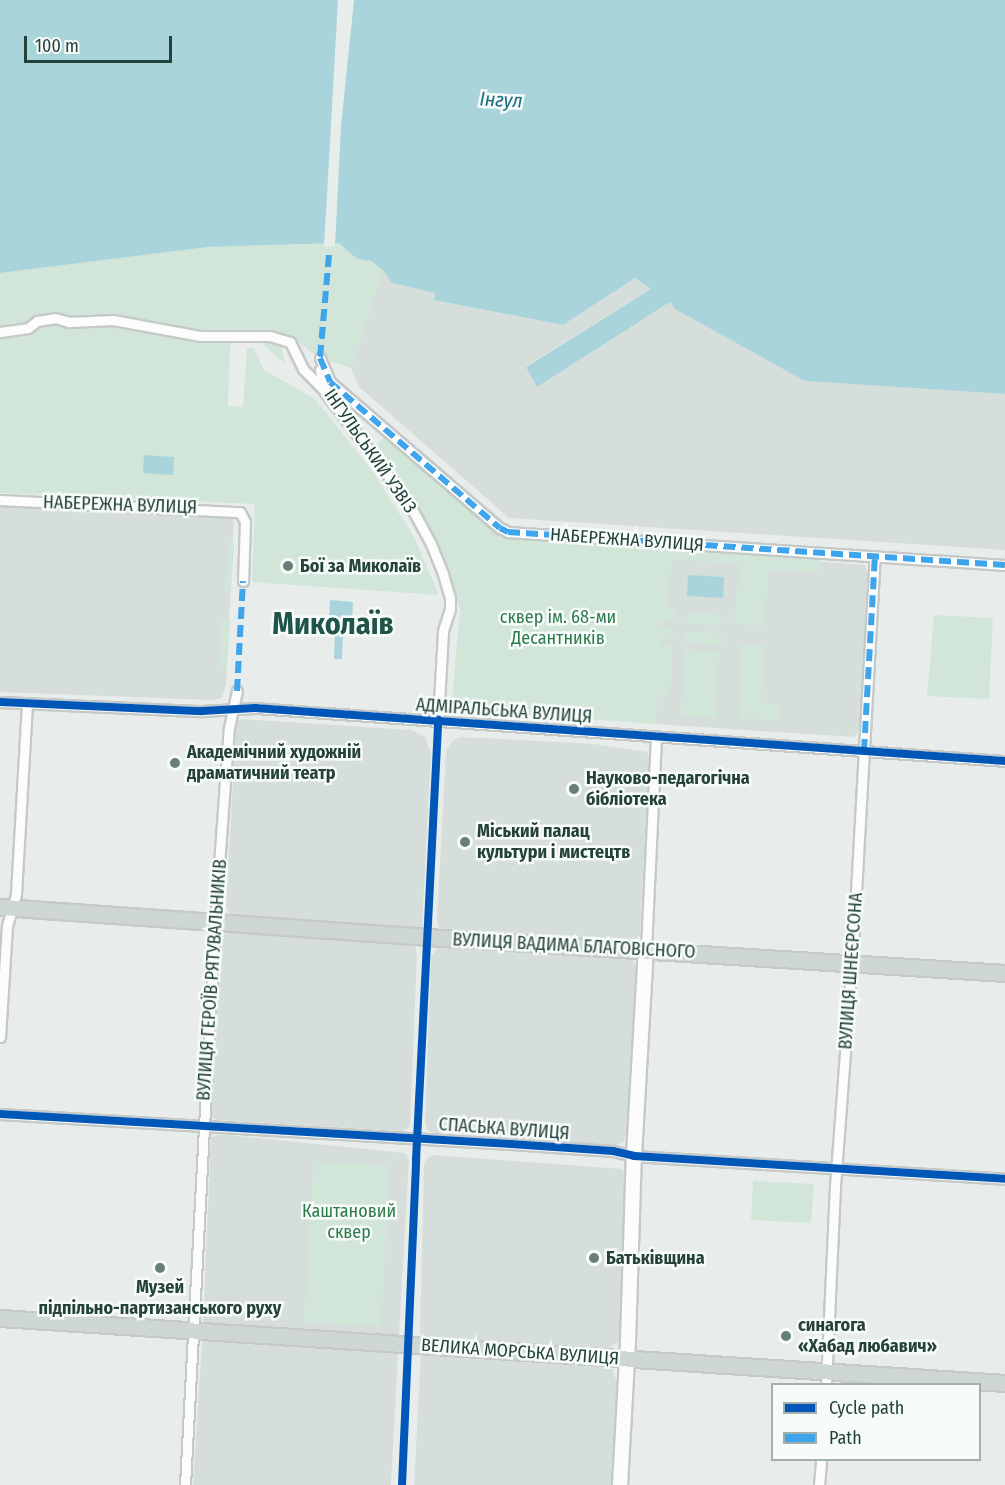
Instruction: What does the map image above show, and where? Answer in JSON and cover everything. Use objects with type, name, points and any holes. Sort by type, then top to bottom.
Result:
[{"type":"main road","name":"ВУЛИЦЯ ВАДИМА БЛАГОВІСНОГО","points":[[7,907],[1005,973]]},
{"type":"main road","name":"ВЕЛИКА МОРСЬКА ВУЛИЦЯ","points":[[0,1318],[627,1359],[827,1378],[1005,1383]]},
{"type":"street","points":[[0,333],[28,328],[37,321],[55,318],[69,322],[113,320],[200,336],[270,336],[290,342],[303,369],[326,392]]},
{"type":"street","name":"ІНГУЛЬСЬКИЙ УЗВІЗ","points":[[320,358],[326,392],[390,476],[420,523],[443,574],[450,598],[450,609],[442,631],[438,720]]},
{"type":"street","name":"НАБЕРЕЖНА ВУЛИЦЯ","points":[[320,358],[330,382],[500,528],[508,532],[1005,565]]},
{"type":"street","name":"НАБЕРЕЖНА ВУЛИЦЯ","points":[[0,500],[240,512],[245,522],[243,581]]},
{"type":"street","name":"ВУЛИЦЯ ШНЕЄРСОНА","points":[[827,1378],[837,1168],[875,557]]},
{"type":"street","name":"ВУЛИЦЯ ГЕРОЇВ РЯТУВАЛЬНИКІВ","points":[[185,1485],[195,1331],[202,1125],[214,921],[229,728],[237,692]]},
{"type":"street","name":"АДМІРАЛЬСЬКА ВУЛИЦЯ","points":[[0,702],[202,711],[255,708],[438,720],[656,739],[1005,761]]},
{"type":"street","points":[[0,1037],[8,926],[7,907],[27,703]]},
{"type":"street","points":[[620,1485],[627,1359],[633,1156],[656,739]]},
{"type":"street","name":"СПАСЬКА ВУЛИЦЯ","points":[[0,1113],[613,1151],[633,1156],[1005,1179]]},
{"type":"street","points":[[819,1485],[821,1461]]},
{"type":"shaded area","points":[[383,270],[392,283],[435,293],[434,300],[563,325],[635,278],[651,289],[526,366],[537,387],[670,302],[805,381],[1005,394],[1005,550],[509,518],[359,387],[351,368]]},
{"type":"shaded area","points":[[0,507],[222,516],[234,519],[226,684],[222,698],[213,700],[0,692]]},
{"type":"shaded area","points":[[666,549],[865,565],[869,577],[861,724],[858,733],[853,737],[655,724]]},
{"type":"shaded area","points":[[241,719],[412,730],[425,737],[431,753],[422,928],[233,916],[228,912],[226,907],[236,729]]},
{"type":"shaded area","points":[[461,737],[594,744],[647,752],[649,757],[640,935],[636,939],[440,930],[437,919],[446,751],[452,741]]},
{"type":"shaded area","points":[[231,931],[415,945],[417,955],[410,1125],[407,1129],[402,1131],[217,1120],[211,1116],[208,1112],[220,942],[223,935]]},
{"type":"shaded area","points":[[439,947],[631,958],[636,965],[626,1136],[623,1142],[614,1146],[429,1132],[425,1123],[431,956]]},
{"type":"shaded area","points":[[218,1134],[405,1153],[409,1160],[399,1335],[203,1323],[211,1138]]},
{"type":"shaded area","points":[[434,1155],[622,1169],[626,1176],[620,1341],[609,1348],[601,1348],[428,1337],[420,1333],[424,1165],[427,1158]]},
{"type":"shaded area","points":[[204,1339],[398,1351],[391,1485],[193,1485]]},
{"type":"shaded area","points":[[421,1353],[599,1364],[613,1370],[617,1383],[612,1485],[414,1485]]},
{"type":"green space","points":[[339,243],[357,259],[371,261],[383,270],[351,368],[320,358],[299,343],[278,333],[235,334],[230,347],[228,406],[243,407],[247,348],[254,348],[264,370],[315,399],[371,469],[414,537],[439,595],[252,582],[255,504],[0,493],[0,273],[208,247]]},
{"type":"green space","points":[[258,340],[280,341],[285,364]]},
{"type":"green space","name":"сквер ім. 68-ми Десантників","points":[[385,437],[501,537],[820,559],[820,572],[768,570],[765,626],[734,624],[739,564],[672,559],[667,607],[675,608],[673,621],[662,620],[661,628],[673,629],[673,639],[661,639],[661,646],[673,646],[670,696],[658,696],[655,724],[463,710],[456,707],[452,700],[460,609],[440,549],[425,519],[376,445]]},
{"type":"green space","points":[[228,541],[234,542],[231,593],[225,592]]},
{"type":"green space","points":[[687,613],[722,615],[721,626],[686,623]]},
{"type":"green space","points":[[934,615],[993,618],[989,699],[927,696]]},
{"type":"green space","points":[[222,619],[230,620],[227,668],[220,668]]},
{"type":"green space","points":[[686,631],[722,634],[721,645],[685,642]]},
{"type":"green space","points":[[742,644],[764,645],[761,703],[780,704],[779,720],[738,718]]},
{"type":"green space","points":[[685,649],[719,651],[715,718],[680,715]]},
{"type":"green space","name":"Каштановий сквер","points":[[314,1162],[390,1166],[381,1326],[304,1322]]},
{"type":"green space","points":[[753,1181],[814,1184],[811,1223],[751,1220]]},
{"type":"water","name":"Інгул","points":[[0,0],[1005,0],[1005,394],[805,381],[675,309],[670,302],[537,387],[526,367],[651,289],[635,278],[563,325],[434,300],[435,293],[392,283],[383,270],[371,261],[357,259],[339,243],[208,247],[0,273]]},
{"type":"water","points":[[144,455],[174,457],[173,475],[143,473]]},
{"type":"water","points":[[688,575],[724,577],[723,598],[687,596]]},
{"type":"water","points":[[330,600],[353,602],[352,623],[329,622]]},
{"type":"water","points":[[335,632],[343,632],[342,659],[334,659]]},
{"type":"pier","points":[[338,0],[354,0],[341,126],[335,246],[324,247]]},
{"type":"marked path","points":[[329,255],[320,358],[330,382],[500,528],[508,532],[1005,565]]},
{"type":"marked path","points":[[864,751],[875,557]]},
{"type":"marked path","points":[[237,691],[243,581]]},
{"type":"cycle path","points":[[0,702],[202,711],[255,708],[1005,761]]},
{"type":"cycle path","points":[[402,1485],[438,720]]},
{"type":"cycle path","points":[[0,1114],[511,1144],[613,1151],[634,1156],[1005,1179]]},
{"type":"place","name":"Бої за Миколаїв","points":[[288,566]]},
{"type":"place","name":"Академічний художній драматичний театр","points":[[175,763]]},
{"type":"place","name":"Науково-педагогічна бібліотека","points":[[574,789]]},
{"type":"place","name":"Міський палац культури і мистецтв","points":[[465,842]]},
{"type":"place","name":"Батьківщина","points":[[594,1258]]},
{"type":"place","name":"Музей підпільно-партизанського руху","points":[[160,1268]]},
{"type":"place","name":"синагога «Хабад любавич»","points":[[786,1336]]},
{"type":"district","name":"Миколаїв","points":[[333,624]]}]
